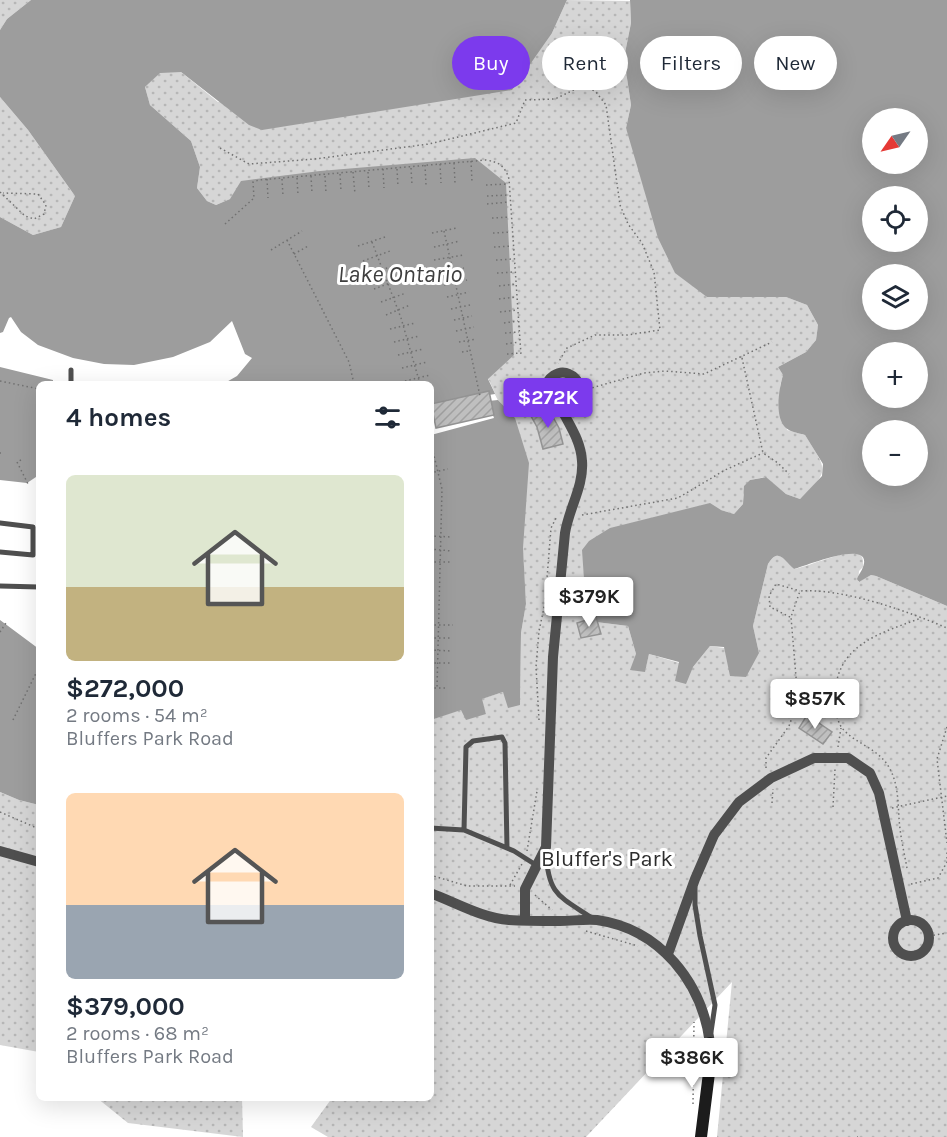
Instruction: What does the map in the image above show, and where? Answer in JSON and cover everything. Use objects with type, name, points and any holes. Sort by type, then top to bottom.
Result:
[{"type":"street","points":[[525,920],[524,895],[546,847],[554,646],[567,517],[581,478],[582,464],[577,438],[560,405],[551,400],[546,390],[549,380],[558,373],[569,374],[577,381],[579,391],[569,404],[560,405]]},
{"type":"street","points":[[668,954],[695,879],[714,835],[739,802],[771,778],[814,758],[848,758],[870,773],[879,793],[907,921]]},
{"type":"street","points":[[0,851],[36,861]]},
{"type":"street","points":[[434,894],[507,920],[596,920],[620,926],[640,935],[668,954],[696,994],[705,1016],[710,1043],[710,1065],[701,1137]]},
{"type":"street","points":[[907,921],[919,922],[927,931],[925,949],[914,956],[902,954],[894,944],[896,927],[907,921]]},
{"type":"lane","points":[[71,370],[71,381]]},
{"type":"lane","points":[[0,523],[33,527],[33,555],[0,552]]},
{"type":"lane","points":[[0,586],[36,587]]},
{"type":"lane","points":[[464,830],[466,747],[474,741],[502,737],[505,743],[507,848]]},
{"type":"lane","points":[[434,828],[464,830],[526,856],[538,866]]},
{"type":"lane","points":[[546,847],[548,878],[554,890],[563,899],[596,920]]},
{"type":"lane","points":[[695,879],[695,905],[715,1005],[710,1043]]},
{"type":"path","points":[[220,148],[249,164],[315,159],[429,144],[516,123],[525,100],[555,99],[584,85],[596,92],[606,105],[620,204],[628,224],[642,243],[654,272],[660,330],[627,335],[595,335],[567,348],[558,361],[558,373]]},
{"type":"path","points":[[471,161],[472,182]]},
{"type":"path","points":[[225,224],[254,198],[253,182],[411,166],[496,161],[506,169],[509,184],[521,354],[507,354]]},
{"type":"path","points":[[454,163],[455,183]]},
{"type":"path","points":[[440,164],[441,183]]},
{"type":"path","points":[[425,165],[426,185]]},
{"type":"path","points":[[411,166],[412,186]]},
{"type":"path","points":[[397,168],[398,187]]},
{"type":"path","points":[[382,169],[384,188]]},
{"type":"path","points":[[368,170],[369,189]]},
{"type":"path","points":[[353,172],[355,194]]},
{"type":"path","points":[[339,173],[340,191]]},
{"type":"path","points":[[325,174],[326,193]]},
{"type":"path","points":[[311,175],[312,193]]},
{"type":"path","points":[[297,177],[298,195]]},
{"type":"path","points":[[282,178],[283,196]]},
{"type":"path","points":[[267,179],[268,198]]},
{"type":"path","points":[[486,185],[509,184]]},
{"type":"path","points":[[1,193],[38,194],[46,206],[44,214],[34,219],[25,216],[1,193]]},
{"type":"path","points":[[487,196],[510,195]]},
{"type":"path","points":[[487,204],[510,202]]},
{"type":"path","points":[[492,218],[511,217]]},
{"type":"path","points":[[432,233],[457,228]]},
{"type":"path","points":[[271,250],[302,231]]},
{"type":"path","points":[[444,231],[480,396]]},
{"type":"path","points":[[493,233],[512,232]]},
{"type":"path","points":[[358,246],[385,237]]},
{"type":"path","points":[[287,240],[349,362],[353,381]]},
{"type":"path","points":[[434,247],[460,241]]},
{"type":"path","points":[[372,242],[404,326],[418,379]]},
{"type":"path","points":[[294,254],[309,246]]},
{"type":"path","points":[[494,247],[513,246]]},
{"type":"path","points":[[363,261],[390,251]]},
{"type":"path","points":[[434,260],[463,255]]},
{"type":"path","points":[[496,260],[514,259]]},
{"type":"path","points":[[369,275],[395,265]]},
{"type":"path","points":[[441,272],[464,268]]},
{"type":"path","points":[[497,273],[515,272]]},
{"type":"path","points":[[374,289],[401,279]]},
{"type":"path","points":[[444,285],[466,280]]},
{"type":"path","points":[[499,286],[516,284]]},
{"type":"path","points":[[447,297],[469,292]]},
{"type":"path","points":[[381,302],[406,293]]},
{"type":"path","points":[[499,298],[517,297]]},
{"type":"path","points":[[386,315],[410,305]]},
{"type":"path","points":[[452,309],[470,305]]},
{"type":"path","points":[[500,312],[518,310]]},
{"type":"path","points":[[454,320],[472,316]]},
{"type":"path","points":[[504,322],[519,321]]},
{"type":"path","points":[[390,329],[415,323]]},
{"type":"path","points":[[456,331],[474,327]]},
{"type":"path","points":[[505,333],[519,332]]},
{"type":"path","points":[[394,342],[419,336]]},
{"type":"path","points":[[459,342],[476,339]]},
{"type":"path","points":[[506,344],[520,342]]},
{"type":"path","points":[[579,391],[644,373],[665,371],[704,374],[772,342]]},
{"type":"path","points":[[398,355],[423,349]]},
{"type":"path","points":[[462,352],[470,351]]},
{"type":"path","points":[[742,358],[763,453],[789,474]]},
{"type":"path","points":[[402,368],[427,362]]},
{"type":"path","points":[[405,381],[430,375]]},
{"type":"path","points":[[0,381],[36,388]]},
{"type":"path","points":[[574,517],[678,498],[725,470],[763,453]]},
{"type":"path","points":[[434,455],[442,489],[437,688],[448,688]]},
{"type":"path","points":[[21,460],[17,462],[29,486]]},
{"type":"path","points":[[434,472],[448,468]]},
{"type":"path","points":[[540,724],[536,667],[539,631],[545,603],[551,528],[554,519],[560,518]]},
{"type":"path","points":[[434,536],[452,537]]},
{"type":"path","points":[[434,549],[452,550]]},
{"type":"path","points":[[434,562],[452,562]]},
{"type":"path","points":[[791,617],[770,607],[769,596],[776,584],[800,591],[819,590],[866,601],[923,618],[947,628]]},
{"type":"path","points":[[770,773],[765,767],[766,758],[789,726],[798,701],[791,617],[800,591]]},
{"type":"path","points":[[837,754],[842,727],[834,701],[836,680],[841,665],[852,652],[872,636],[923,618]]},
{"type":"path","points":[[0,632],[6,623]]},
{"type":"path","points":[[434,625],[453,625]]},
{"type":"path","points":[[434,638],[452,638]]},
{"type":"path","points":[[434,650],[452,651]]},
{"type":"path","points":[[434,663],[451,663]]},
{"type":"path","points":[[13,720],[36,673]]},
{"type":"path","points":[[842,727],[886,762],[892,772],[900,806],[899,818],[908,873]]},
{"type":"path","points":[[947,727],[937,759],[947,843]]},
{"type":"path","points":[[833,807],[835,767]]},
{"type":"path","points":[[772,785],[774,798],[772,803]]},
{"type":"path","points":[[529,846],[537,788]]},
{"type":"path","points":[[883,811],[947,796]]},
{"type":"path","points":[[0,812],[36,828]]},
{"type":"path","points":[[899,886],[938,878],[947,862],[947,852]]},
{"type":"path","points":[[510,885],[523,863]]},
{"type":"path","points":[[434,876],[467,886],[519,886]]},
{"type":"path","points":[[531,892],[554,911]]},
{"type":"path","points":[[580,931],[601,934],[640,947]]},
{"type":"path","points":[[928,936],[947,933]]},
{"type":"path","points":[[693,1017],[694,1110]]},
{"type":"green space","points":[[0,0],[31,0],[7,19],[0,30]]},
{"type":"green space","name":"Bluffer's Park","points":[[567,0],[630,1],[631,23],[628,38],[628,36],[542,36],[542,90],[628,90],[628,85],[631,105],[626,128],[707,297],[786,297],[807,305],[818,325],[816,340],[806,352],[778,367],[783,375],[780,386],[787,430],[805,435],[818,455],[822,469],[817,482],[800,499],[786,494],[765,477],[750,480],[743,495],[743,504],[734,514],[721,510],[584,579],[588,587],[582,597],[587,613],[595,612],[596,622],[628,626],[636,654],[645,671],[649,654],[693,667],[710,646],[759,653],[753,626],[768,564],[776,556],[782,557],[794,569],[838,556],[859,554],[863,567],[859,571],[858,582],[871,575],[876,576],[947,606],[947,1137],[717,1137],[732,982],[586,1137],[328,1137],[311,1127],[330,1101],[434,1101],[434,719],[461,709],[486,714],[481,699],[503,692],[520,704],[521,633],[526,604],[515,418],[498,400],[488,378],[496,370],[230,199],[216,205],[207,201],[197,188],[200,167],[191,141],[150,105],[145,87],[160,72],[181,72],[218,102],[452,54],[452,90],[530,90],[530,38],[552,33]]},
{"type":"green space","points":[[0,97],[28,130],[75,196],[61,227],[33,235],[0,217]]},
{"type":"green space","points":[[0,792],[36,804],[36,1051],[0,1045]]},
{"type":"green space","points":[[101,1101],[242,1101],[243,1137],[128,1123]]},
{"type":"water","name":"Lake Ontario","points":[[31,0],[567,0],[552,33],[550,36],[542,36],[542,47],[530,64],[530,36],[452,36],[452,90],[512,90],[262,130],[249,125],[181,72],[160,73],[145,87],[150,105],[191,141],[200,167],[197,188],[207,201],[216,205],[230,199],[241,181],[320,171],[475,158],[506,183],[514,355],[488,379],[498,400],[515,418],[529,463],[523,548],[526,604],[521,633],[520,705],[508,708],[503,692],[482,699],[486,714],[466,720],[461,710],[434,719],[434,381],[228,381],[237,376],[252,358],[245,354],[232,321],[210,342],[173,357],[134,365],[104,364],[73,358],[38,345],[21,332],[11,317],[3,332],[0,333],[0,217],[33,235],[61,227],[75,196],[28,130],[0,97],[0,30],[7,19]]},
{"type":"water","points":[[630,0],[947,0],[947,606],[876,576],[871,575],[859,582],[857,579],[863,567],[864,558],[858,554],[836,556],[794,569],[782,557],[775,556],[768,564],[753,626],[759,653],[746,677],[730,676],[724,647],[710,646],[693,667],[686,684],[675,681],[679,662],[649,654],[645,672],[630,670],[636,654],[628,626],[596,622],[595,612],[587,614],[582,597],[588,586],[584,579],[582,550],[589,541],[610,528],[710,503],[734,514],[743,504],[744,486],[750,480],[766,477],[786,494],[800,499],[822,476],[823,464],[805,435],[786,428],[782,423],[779,410],[783,375],[778,367],[806,352],[816,340],[818,325],[807,305],[786,297],[707,297],[675,273],[658,238],[626,128],[631,105],[628,85],[628,38],[631,23]]},
{"type":"water","points":[[0,367],[53,380],[36,381],[36,477],[27,483],[0,480]]},
{"type":"water","points":[[0,620],[36,647],[36,804],[0,792]]},
{"type":"pier","points":[[495,394],[498,400],[488,401],[494,418],[434,434],[434,404]]},
{"type":"building","points":[[489,391],[494,415],[436,428],[434,403]]},
{"type":"building","points":[[548,408],[559,428],[563,444],[543,449],[537,427],[531,416]]},
{"type":"building","points":[[596,617],[601,634],[581,638],[577,623]]},
{"type":"building","points":[[807,715],[832,732],[823,744],[799,728]]}]
